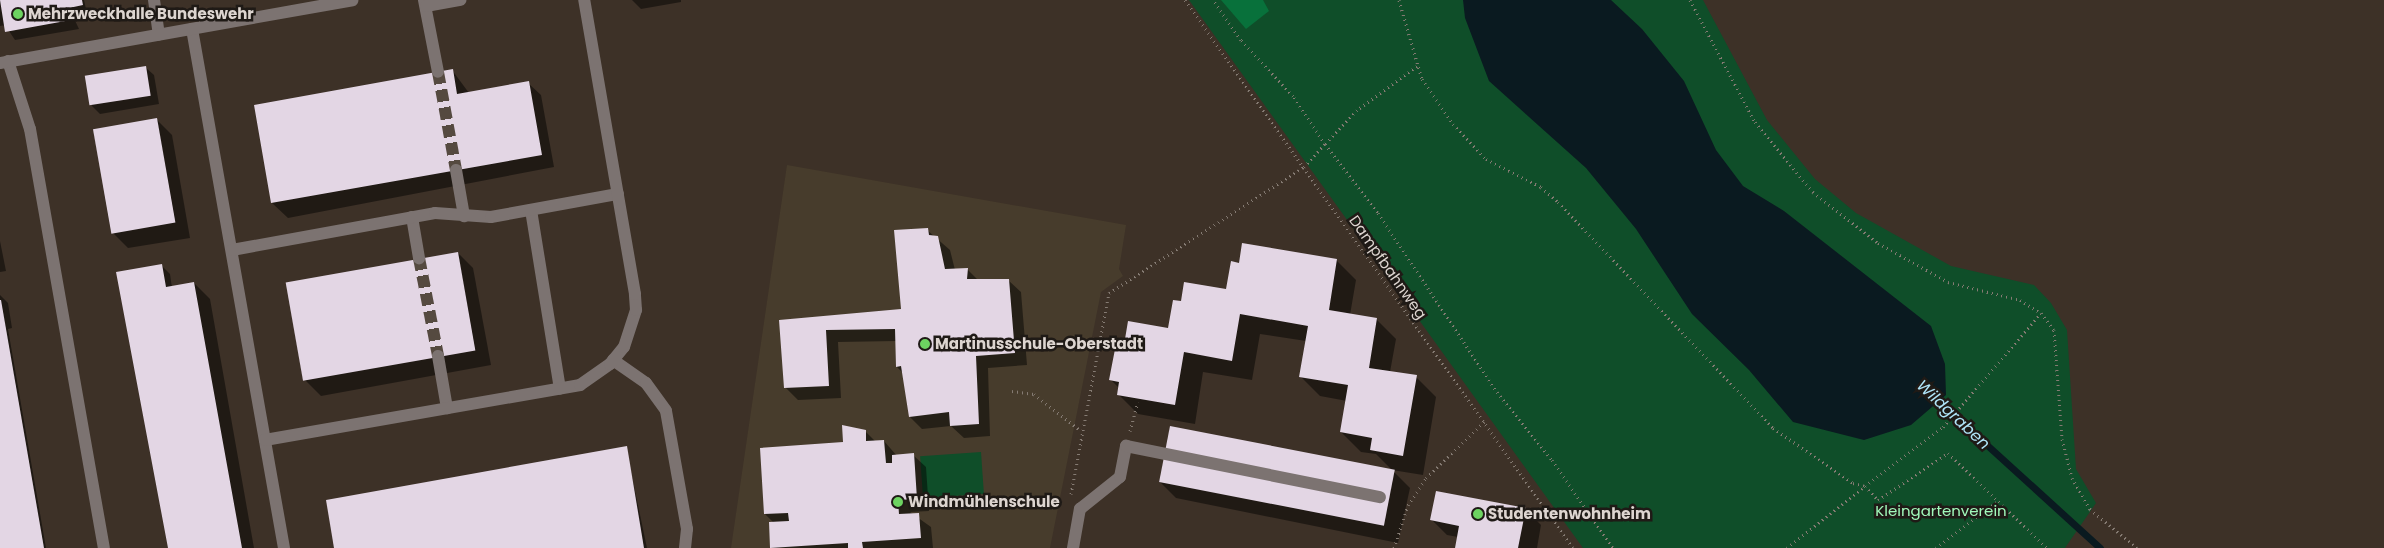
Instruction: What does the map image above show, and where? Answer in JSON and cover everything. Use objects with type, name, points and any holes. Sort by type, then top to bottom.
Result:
[{"type":"street","points":[[154,0],[159,35]]},
{"type":"street","points":[[104,548],[30,129],[4,62],[352,0]]},
{"type":"street","points":[[438,72],[425,3],[460,0]]},
{"type":"street","points":[[265,440],[580,385],[613,360],[624,347],[636,310],[584,0]]},
{"type":"street","points":[[192,29],[284,548]]},
{"type":"street","points":[[456,170],[464,216]]},
{"type":"street","points":[[232,250],[435,213],[491,217],[618,194]]},
{"type":"street","points":[[531,210],[560,389]]},
{"type":"street","points":[[412,217],[420,258]]},
{"type":"street","points":[[438,356],[447,408]]},
{"type":"street","points":[[613,360],[646,383],[666,411],[687,529],[685,548]]},
{"type":"street","points":[[1073,548],[1080,510],[1120,477],[1126,446],[1380,497]]},
{"type":"path","name":"Dampfbahnweg","points":[[1185,0],[1573,548]]},
{"type":"path","points":[[1213,0],[1241,40],[1293,96],[1325,144],[1378,213],[1497,392],[1552,460],[1613,548]]},
{"type":"path","points":[[1399,0],[1417,66],[1453,124],[1486,159],[1541,187],[1558,202],[1773,428],[1808,456],[1865,486],[1878,500],[1948,453],[2047,548]]},
{"type":"path","points":[[1690,0],[1755,122],[1834,210],[1878,242],[1948,282],[2020,300],[2041,313],[2054,330],[2062,439],[2072,478],[2090,508],[2119,537],[2137,548]]},
{"type":"path","points":[[1080,510],[1068,490],[1108,293],[1304,167],[1357,110],[1417,66]]},
{"type":"path","points":[[1787,548],[1943,427],[1963,407],[2041,313]]},
{"type":"path","points":[[1012,391],[1034,394],[1080,430]]},
{"type":"path","points":[[1126,446],[1138,402]]},
{"type":"path","points":[[1394,548],[1408,505],[1426,478],[1484,422]]},
{"type":"path","points":[[1936,548],[1998,501]]},
{"type":"shaded area","points":[[1463,0],[1611,0],[1642,29],[1684,81],[1716,150],[1743,186],[1784,211],[1931,326],[1945,364],[1946,395],[1911,425],[1864,440],[1793,422],[1749,370],[1692,314],[1636,229],[1586,168],[1489,81],[1465,18]]},
{"type":"shaded area","name":"Martinusschule-Oberstadt","points":[[787,165],[1126,225],[1119,269],[1123,276],[1101,292],[1050,548],[731,548]]},
{"type":"green space","name":"Kleingartenverein","points":[[1189,0],[1703,0],[1767,120],[1815,179],[1856,213],[1951,266],[2034,285],[2051,303],[2067,330],[2076,469],[2096,503],[2065,548],[1583,548]]},
{"type":"green space","points":[[1221,0],[1263,0],[1269,11],[1246,29]]},
{"type":"green space","points":[[981,452],[984,494],[923,498],[920,456]]},
{"type":"building","points":[[0,0],[82,0],[83,5],[69,8],[71,20],[5,32]]},
{"type":"building","points":[[146,66],[151,96],[89,105],[85,76]]},
{"type":"building","points":[[453,69],[457,94],[529,81],[542,155],[271,203],[254,105]]},
{"type":"building","points":[[157,118],[175,222],[111,234],[93,129]]},
{"type":"building","points":[[928,228],[929,235],[938,236],[945,269],[968,268],[967,279],[1009,279],[1015,353],[976,356],[979,424],[950,426],[949,412],[909,417],[901,366],[896,367],[895,329],[826,330],[829,386],[784,388],[779,320],[901,309],[894,230]]},
{"type":"building","points":[[1242,243],[1337,259],[1329,310],[1377,318],[1369,368],[1417,375],[1403,456],[1370,450],[1372,438],[1340,432],[1348,385],[1299,377],[1308,326],[1240,314],[1232,361],[1184,352],[1175,405],[1117,395],[1119,382],[1109,380],[1116,344],[1124,345],[1128,321],[1168,328],[1173,300],[1181,301],[1184,282],[1226,289],[1231,261],[1239,263]]},
{"type":"building","points":[[458,252],[475,350],[303,381],[286,282]]},
{"type":"building","points":[[162,264],[166,287],[194,282],[242,548],[168,548],[116,272]]},
{"type":"building","points":[[1,300],[44,548],[0,548]]},
{"type":"building","points":[[842,425],[866,430],[866,441],[884,440],[886,463],[892,463],[892,455],[914,453],[917,499],[898,500],[899,514],[919,513],[921,538],[862,542],[863,548],[848,548],[848,543],[770,548],[769,522],[789,521],[788,513],[764,514],[760,448],[843,442]]},
{"type":"building","points":[[1170,426],[1395,470],[1384,526],[1159,482]]},
{"type":"building","points":[[627,446],[644,548],[334,548],[326,500]]},
{"type":"building","name":"Studentenwohnheim","points":[[1436,491],[1526,508],[1518,548],[1455,548],[1459,526],[1430,520]]},
{"type":"waterway","name":"Wildgraben","points":[[1932,395],[2100,548]]},
{"type":"tunnel","points":[[438,72],[456,170]]},
{"type":"tunnel","points":[[419,258],[438,356]]},
{"type":"place","name":"Mehrzweckhalle Bundeswehr","points":[[18,14]]},
{"type":"place","name":"Martinusschule-Oberstadt","points":[[925,344]]},
{"type":"place","name":"Windmühlenschule","points":[[898,502]]},
{"type":"place","name":"Studentenwohnheim","points":[[1478,514]]}]
